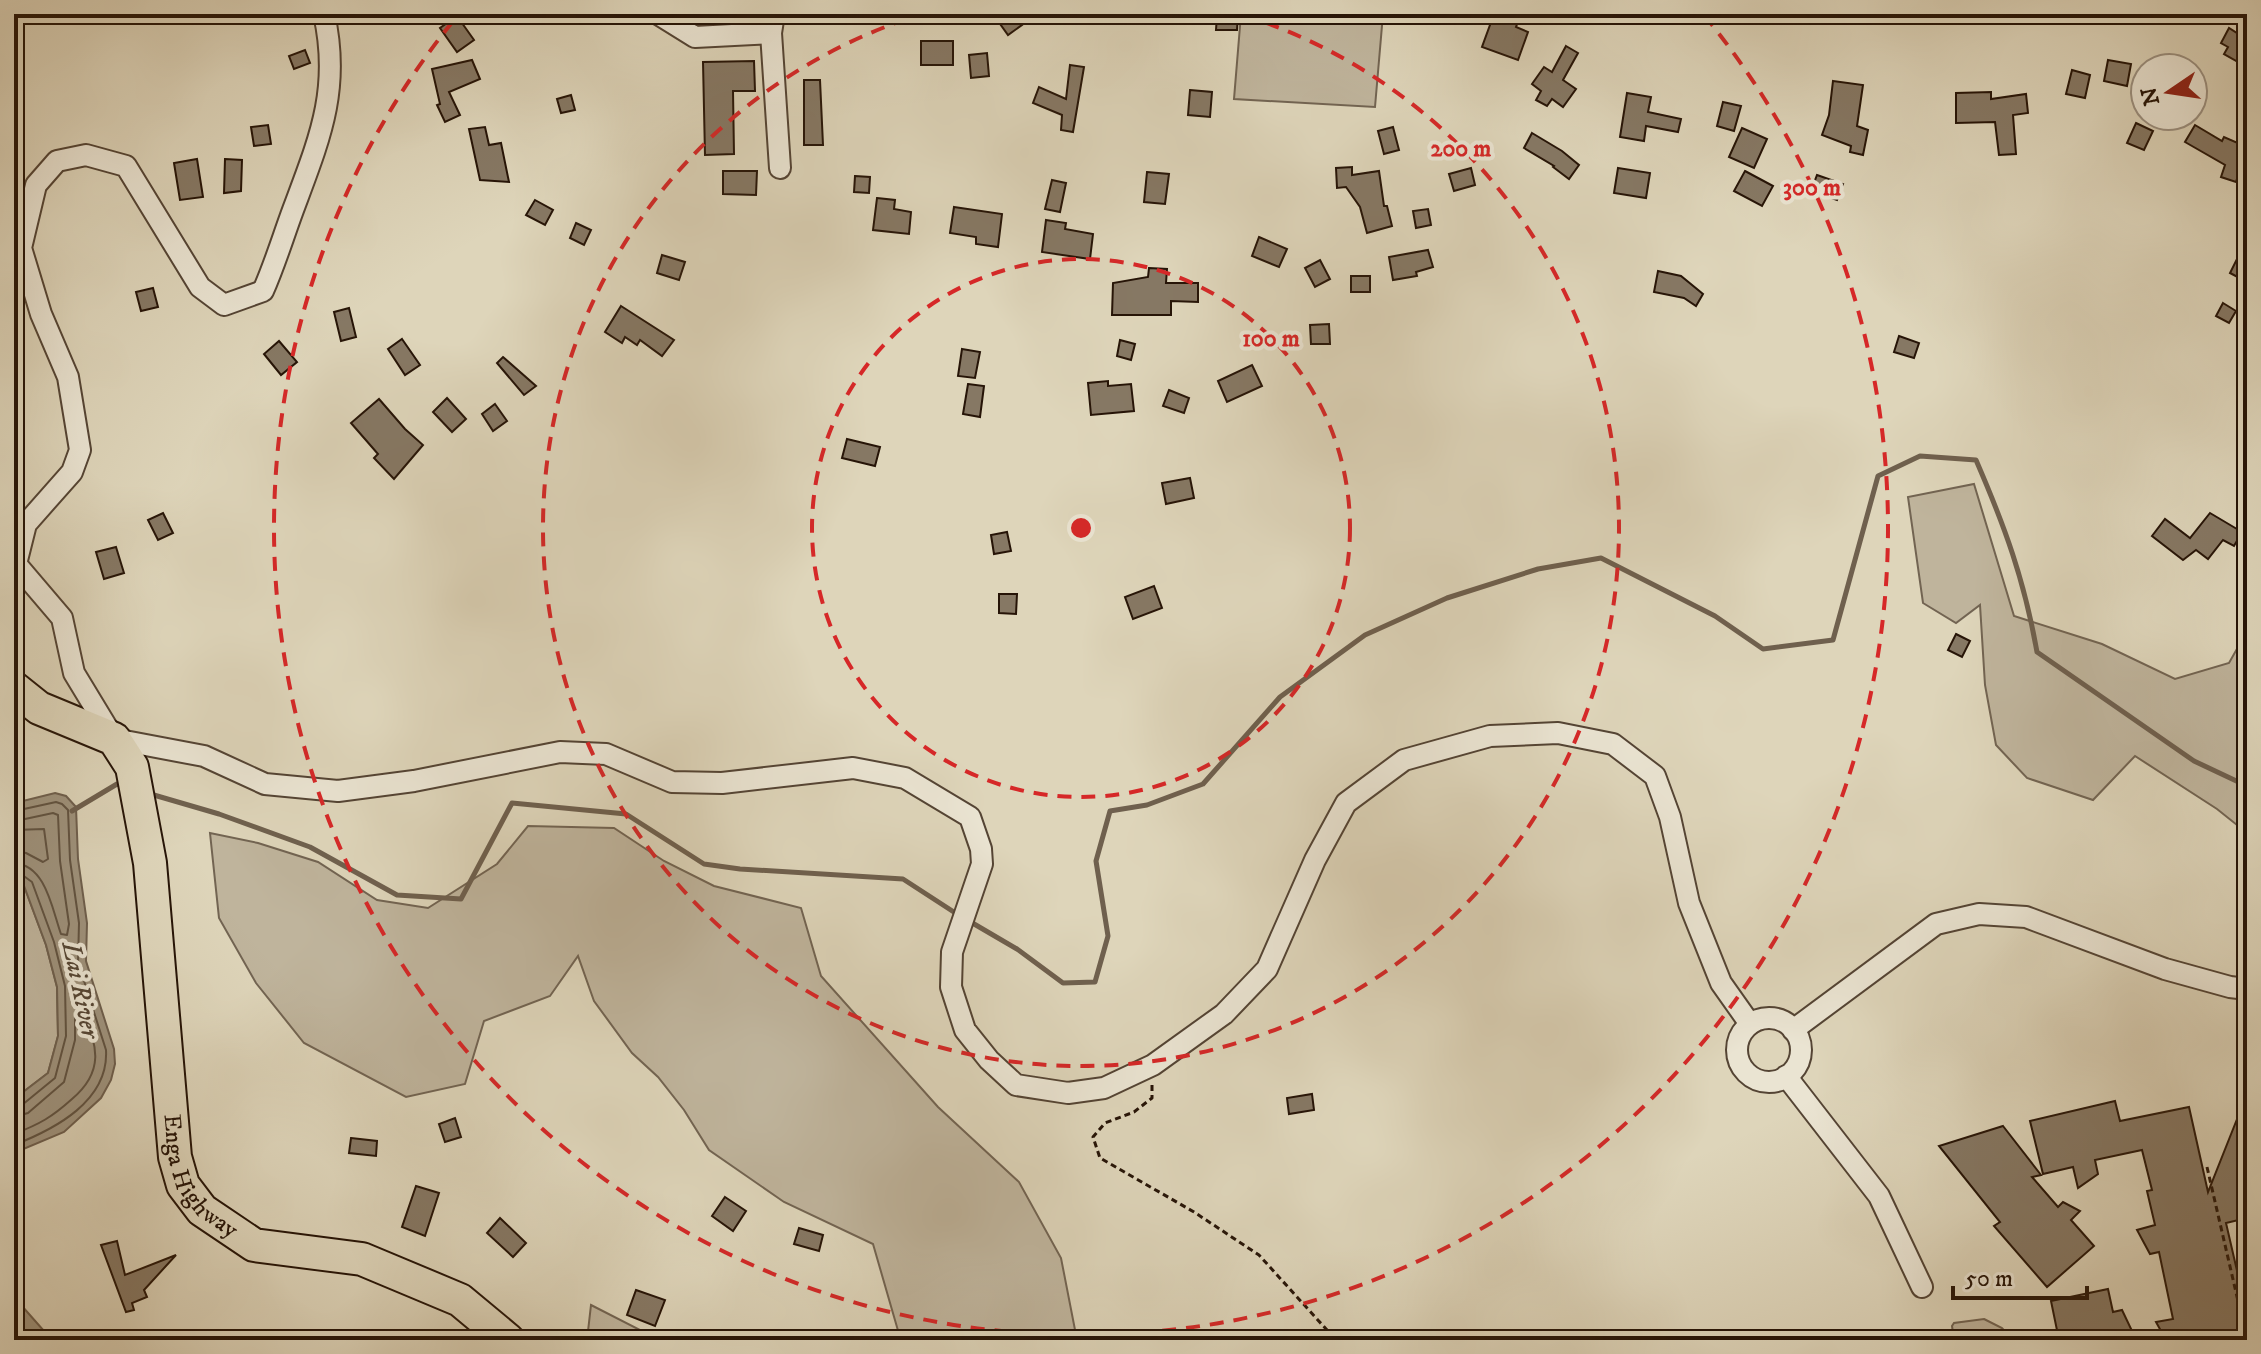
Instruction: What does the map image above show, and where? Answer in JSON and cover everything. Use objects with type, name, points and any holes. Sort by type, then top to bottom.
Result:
[{"type":"main road","points":[[14,688],[39,708],[114,739]]},
{"type":"main road","name":"Enga Highway","points":[[114,739],[132,767],[150,863],[175,1157],[183,1185],[202,1210],[254,1245],[362,1259],[460,1300],[508,1340]]},
{"type":"street","points":[[324,14],[330,39],[331,93],[276,262],[263,291],[224,305],[200,287],[126,166],[86,155],[71,158],[57,161],[36,185],[21,248],[41,314],[68,377],[80,450],[72,472],[26,524],[16,564],[62,618],[74,673],[114,739],[204,756],[265,784],[338,791],[414,781],[560,752],[606,754],[672,782],[722,783],[853,768],[905,778],[970,817],[981,849],[982,864],[952,952],[951,987],[965,1030],[989,1060],[1016,1085],[1068,1093],[1104,1088],[1153,1065],[1224,1014],[1267,969],[1315,860],[1346,803],[1404,760],[1490,736],[1558,733],[1613,744],[1655,776],[1670,817],[1689,903],[1721,983],[1750,1024]]},
{"type":"street","points":[[658,14],[695,37],[772,24],[780,168]]},
{"type":"street","points":[[1793,1030],[1936,924],[1979,914],[2026,917],[2165,969],[2247,989]]},
{"type":"street","points":[[1770,1018],[1780,1020],[1793,1030],[1800,1043],[1800,1054],[1798,1064],[1786,1076],[1773,1082],[1763,1082],[1745,1072],[1737,1052],[1742,1032],[1750,1024],[1770,1018]]},
{"type":"street","points":[[1786,1076],[1879,1196],[1922,1287]]},
{"type":"path","points":[[1153,1065],[1152,1098],[1134,1112],[1105,1123],[1093,1137],[1100,1158],[1194,1212],[1259,1255],[1336,1340]]},
{"type":"path","points":[[2207,1167],[2247,1340]]},
{"type":"shaded area","points":[[1241,14],[1383,14],[1375,107],[1234,99]]},
{"type":"shaded area","points":[[1974,484],[2014,616],[2102,644],[2175,679],[2229,663],[2238,647],[2247,655],[2247,833],[2217,809],[2135,756],[2093,800],[2027,778],[1996,745],[1985,685],[1980,605],[1956,623],[1923,603],[1908,497]]},
{"type":"shaded area","points":[[528,826],[614,828],[664,861],[714,886],[801,908],[821,976],[938,1107],[1019,1182],[1061,1258],[1077,1340],[898,1340],[899,1334],[873,1244],[784,1202],[709,1150],[684,1110],[658,1077],[632,1053],[594,1001],[578,956],[550,996],[484,1021],[465,1084],[406,1097],[304,1043],[256,983],[219,918],[210,833],[258,843],[318,862],[377,900],[428,908],[497,864]]},
{"type":"shaded area","points":[[14,879],[24,886],[46,945],[57,987],[58,1036],[48,1073],[14,1099]]},
{"type":"shaded area","points":[[591,1305],[648,1334],[656,1340],[587,1340]]},
{"type":"shaded area","points":[[1984,1319],[2002,1328],[2013,1340],[1954,1340],[1954,1323]]},
{"type":"water","name":"Lai River","points":[[55,793],[66,796],[76,807],[78,859],[87,923],[86,961],[114,1049],[115,1064],[101,1098],[64,1132],[14,1153],[14,1099],[48,1073],[58,1036],[57,987],[46,945],[24,886],[14,879],[14,798],[23,801]]},
{"type":"water","points":[[14,1297],[52,1340],[14,1340]]},
{"type":"building","points":[[993,14],[1013,14],[1022,25],[1008,35]]},
{"type":"building","points":[[1238,14],[1237,30],[1216,30],[1217,15]]},
{"type":"building","points":[[1494,14],[1519,19],[1516,27],[1528,32],[1518,60],[1482,47]]},
{"type":"building","points":[[2247,14],[2247,67],[2224,54],[2228,47],[2221,43],[2229,28],[2237,33]]},
{"type":"building","points":[[457,16],[474,40],[457,52],[440,28]]},
{"type":"building","points":[[921,41],[953,41],[953,65],[921,65]]},
{"type":"building","points":[[1566,46],[1578,53],[1563,80],[1576,89],[1563,107],[1552,99],[1547,106],[1536,100],[1541,91],[1532,84],[1544,67],[1552,72]]},
{"type":"building","points":[[305,50],[310,63],[294,69],[289,56]]},
{"type":"building","points":[[987,53],[989,76],[971,78],[969,55]]},
{"type":"building","points":[[472,60],[480,79],[449,92],[460,115],[445,122],[437,105],[440,104],[432,69]]},
{"type":"building","points":[[2108,60],[2129,64],[2127,86],[2104,81]]},
{"type":"building","points":[[754,61],[755,91],[733,91],[734,154],[705,155],[703,62]]},
{"type":"building","points":[[1070,65],[1084,67],[1073,132],[1061,130],[1062,115],[1033,103],[1039,87],[1066,99]]},
{"type":"building","points":[[2072,70],[2090,75],[2085,98],[2066,94]]},
{"type":"building","points":[[804,80],[820,80],[823,145],[804,145]]},
{"type":"building","points":[[1833,81],[1863,85],[1857,126],[1868,130],[1863,155],[1850,152],[1851,146],[1822,135],[1829,115]]},
{"type":"building","points":[[1190,90],[1212,92],[1210,117],[1188,115]]},
{"type":"building","points":[[1991,92],[1991,99],[2026,94],[2028,113],[2013,115],[2016,154],[1999,155],[1995,122],[1956,123],[1956,93]]},
{"type":"building","points":[[1627,93],[1651,97],[1648,112],[1681,119],[1678,132],[1646,126],[1644,141],[1620,137]]},
{"type":"building","points":[[571,95],[575,110],[561,113],[557,99]]},
{"type":"building","points":[[1723,102],[1741,106],[1734,131],[1717,126]]},
{"type":"building","points":[[268,125],[271,144],[254,146],[251,127]]},
{"type":"building","points":[[485,127],[489,145],[501,143],[509,182],[480,180],[469,129]]},
{"type":"building","points":[[1393,127],[1399,150],[1384,154],[1378,131]]},
{"type":"building","points":[[1742,128],[1767,139],[1754,168],[1729,157]]},
{"type":"building","points":[[2132,132],[2153,132],[2144,150],[2127,143]]},
{"type":"building","points":[[2191,132],[2207,132],[2222,141],[2224,137],[2247,147],[2236,182],[2221,177],[2225,165],[2185,142]]},
{"type":"building","points":[[1532,133],[1579,165],[1569,179],[1524,148]]},
{"type":"building","points":[[197,159],[203,197],[180,200],[174,163]]},
{"type":"building","points":[[225,159],[242,160],[241,191],[224,193]]},
{"type":"building","points":[[1352,167],[1352,175],[1379,171],[1384,206],[1387,206],[1392,226],[1367,233],[1360,207],[1346,187],[1337,188],[1336,168]]},
{"type":"building","points":[[1471,168],[1475,185],[1454,191],[1449,174]]},
{"type":"building","points":[[1618,168],[1650,173],[1646,198],[1614,193]]},
{"type":"building","points":[[723,171],[757,171],[756,195],[723,194]]},
{"type":"building","points":[[1745,171],[1773,186],[1762,206],[1734,191]]},
{"type":"building","points":[[1147,172],[1169,174],[1165,204],[1144,202]]},
{"type":"building","points":[[1817,175],[1843,184],[1837,200],[1811,191]]},
{"type":"building","points":[[855,176],[870,177],[869,193],[854,192]]},
{"type":"building","points":[[1052,180],[1066,183],[1060,212],[1045,209]]},
{"type":"building","points":[[877,198],[895,200],[894,209],[911,212],[909,234],[873,230]]},
{"type":"building","points":[[535,200],[553,210],[545,225],[526,215]]},
{"type":"building","points":[[954,207],[1002,214],[998,247],[976,244],[976,237],[950,233]]},
{"type":"building","points":[[1428,209],[1431,225],[1416,228],[1413,211]]},
{"type":"building","points":[[1046,220],[1066,223],[1065,229],[1093,234],[1090,259],[1042,252]]},
{"type":"building","points":[[576,223],[591,230],[584,245],[570,238]]},
{"type":"building","points":[[1259,237],[1287,249],[1279,267],[1252,256]]},
{"type":"building","points":[[2247,239],[2247,282],[2230,273]]},
{"type":"building","points":[[1428,250],[1433,267],[1416,272],[1417,276],[1393,280],[1389,257]]},
{"type":"building","points":[[662,255],[685,262],[679,280],[657,273]]},
{"type":"building","points":[[1320,260],[1330,279],[1315,287],[1305,268]]},
{"type":"building","points":[[1149,268],[1167,269],[1166,283],[1198,283],[1198,302],[1171,301],[1171,315],[1112,315],[1113,283],[1148,277]]},
{"type":"building","points":[[1658,271],[1681,276],[1703,294],[1696,306],[1684,298],[1654,292]]},
{"type":"building","points":[[1351,276],[1370,276],[1370,292],[1351,292]]},
{"type":"building","points":[[153,288],[158,307],[141,311],[136,292]]},
{"type":"building","points":[[2223,303],[2236,311],[2229,323],[2216,316]]},
{"type":"building","points":[[621,306],[674,340],[662,356],[640,340],[637,345],[625,337],[622,343],[605,332]]},
{"type":"building","points":[[349,308],[356,337],[341,341],[334,312]]},
{"type":"building","points":[[1329,324],[1330,344],[1311,344],[1310,325]]},
{"type":"building","points":[[1899,336],[1919,343],[1914,358],[1894,352]]},
{"type":"building","points":[[402,339],[420,365],[405,375],[388,349]]},
{"type":"building","points":[[1120,340],[1135,344],[1131,360],[1117,356]]},
{"type":"building","points":[[279,341],[297,362],[281,375],[264,354]]},
{"type":"building","points":[[962,349],[980,352],[975,378],[958,376]]},
{"type":"building","points":[[503,357],[536,386],[524,395],[497,363]]},
{"type":"building","points":[[1252,365],[1262,386],[1227,402],[1218,381]]},
{"type":"building","points":[[1108,381],[1108,386],[1131,384],[1134,411],[1091,415],[1088,383]]},
{"type":"building","points":[[968,384],[984,386],[980,417],[963,414]]},
{"type":"building","points":[[1169,390],[1189,398],[1184,413],[1163,406]]},
{"type":"building","points":[[447,398],[466,419],[452,432],[433,412]]},
{"type":"building","points":[[379,399],[423,445],[394,479],[374,458],[378,454],[351,423]]},
{"type":"building","points":[[495,404],[507,421],[493,431],[482,414]]},
{"type":"building","points":[[847,439],[880,447],[875,466],[842,458]]},
{"type":"building","points":[[1190,478],[1194,498],[1166,504],[1162,483]]},
{"type":"building","points":[[163,513],[173,533],[158,540],[148,520]]},
{"type":"building","points":[[2210,513],[2242,532],[2234,546],[2223,540],[2208,559],[2196,550],[2183,560],[2152,536],[2165,519],[2190,538]]},
{"type":"building","points":[[1007,532],[1011,551],[994,554],[991,535]]},
{"type":"building","points":[[116,547],[124,573],[104,579],[96,552]]},
{"type":"building","points":[[1154,586],[1162,608],[1133,619],[1125,597]]},
{"type":"building","points":[[999,594],[1017,594],[1016,614],[999,613]]},
{"type":"building","points":[[1956,634],[1970,641],[1962,657],[1948,650]]},
{"type":"building","points":[[1312,1094],[1314,1110],[1289,1114],[1287,1098]]},
{"type":"building","points":[[2247,1094],[2247,1218],[2226,1223],[2247,1314],[2247,1340],[2166,1340],[2156,1322],[2173,1319],[2159,1252],[2150,1254],[2137,1230],[2155,1225],[2147,1191],[2152,1190],[2142,1150],[2095,1160],[2098,1174],[2078,1188],[2073,1167],[2043,1174],[2030,1121],[2115,1101],[2120,1121],[2189,1107],[2208,1192]]},
{"type":"building","points":[[455,1118],[461,1137],[445,1142],[439,1124]]},
{"type":"building","points":[[2003,1126],[2041,1175],[2032,1177],[2058,1207],[2063,1202],[2080,1211],[2071,1220],[2094,1246],[2047,1287],[1994,1226],[2000,1222],[1939,1146]]},
{"type":"building","points":[[351,1138],[377,1141],[376,1156],[349,1153]]},
{"type":"building","points":[[416,1186],[439,1193],[425,1236],[402,1227]]},
{"type":"building","points":[[725,1197],[746,1211],[733,1231],[712,1216]]},
{"type":"building","points":[[500,1218],[526,1243],[513,1257],[487,1233]]},
{"type":"building","points":[[799,1228],[823,1235],[819,1251],[794,1244]]},
{"type":"building","points":[[117,1241],[125,1275],[176,1255],[144,1290],[147,1297],[132,1303],[134,1310],[126,1312],[101,1245]]},
{"type":"building","points":[[2108,1289],[2113,1312],[2122,1310],[2133,1333],[2119,1336],[2120,1340],[2059,1340],[2051,1301]]},
{"type":"building","points":[[636,1290],[665,1300],[655,1326],[627,1315]]},
{"type":"waterway","points":[[969,921],[1017,949],[1063,983],[1095,982],[1108,936],[1096,861],[1110,811],[1147,805],[1203,784],[1280,697],[1365,635],[1447,598],[1538,569],[1601,558],[1715,616],[1763,649],[1833,640],[1878,476],[1920,456],[1976,460],[2012,554],[2037,652],[2194,761],[2247,786]]},
{"type":"waterway","points":[[72,811],[117,784],[122,786]]},
{"type":"waterway","points":[[147,793],[219,814],[310,847],[397,895],[461,899],[512,803],[626,814],[704,864],[903,879],[960,916]]}]
